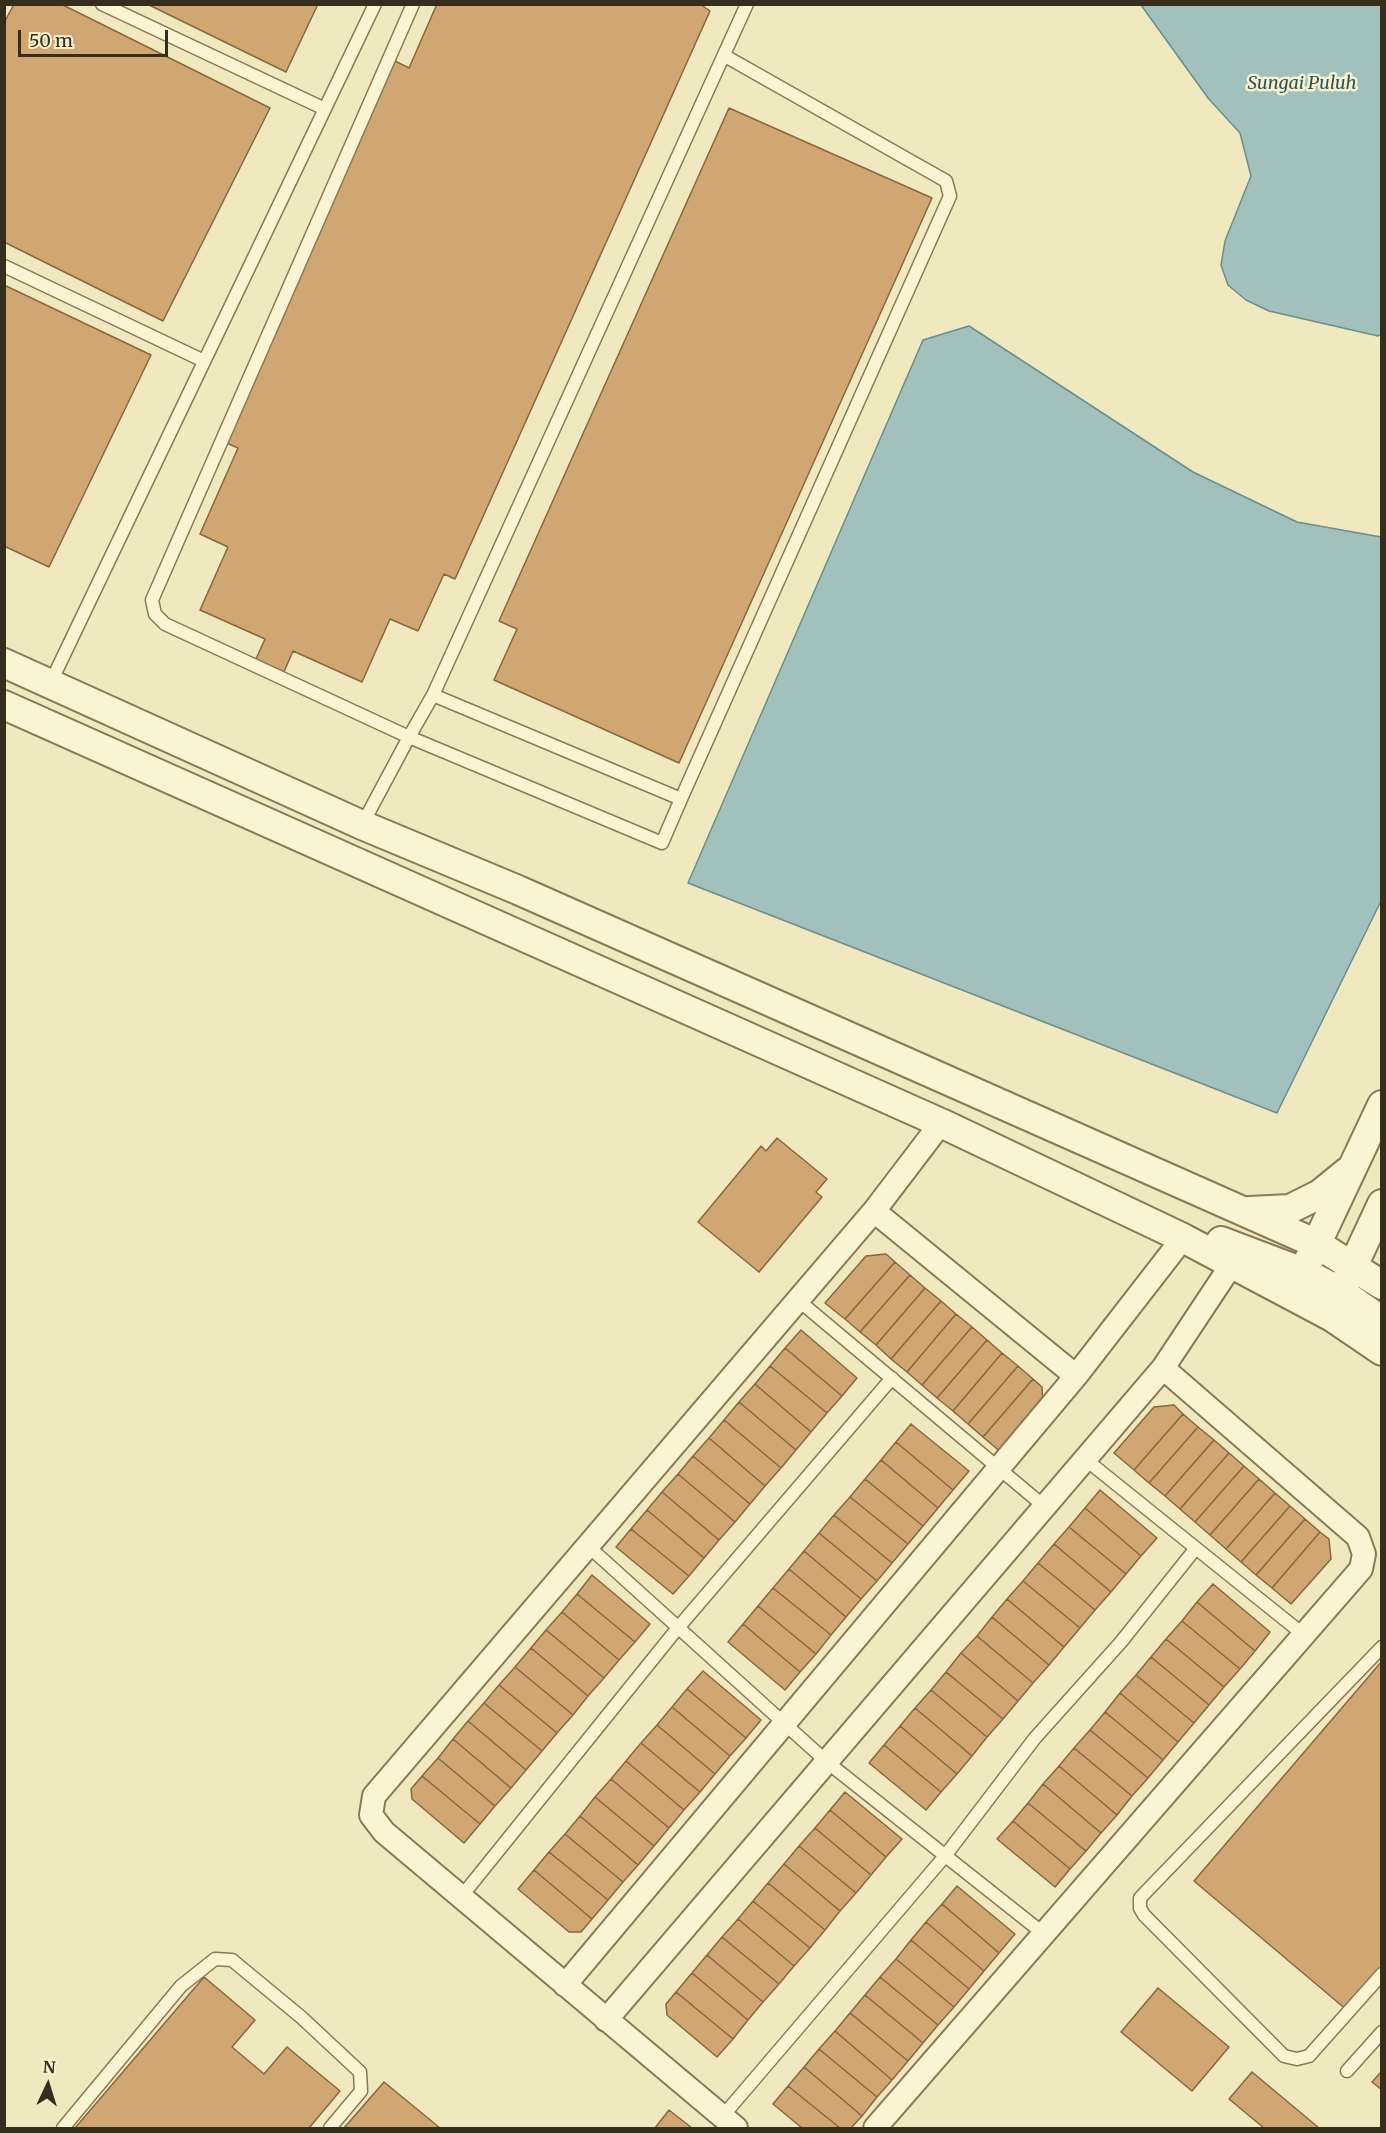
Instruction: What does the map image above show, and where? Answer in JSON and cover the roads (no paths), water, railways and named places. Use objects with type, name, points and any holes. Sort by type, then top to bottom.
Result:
[{"type":"street","points":[[4,663],[362,825],[518,890],[1244,1211],[1317,1244],[1354,1265],[1382,1285]]},
{"type":"street","points":[[4,705],[941,1123],[1174,1234],[1332,1317],[1382,1351]]},
{"type":"street","points":[[502,926],[518,890]]},
{"type":"street","points":[[1303,1272],[1382,1105]]},
{"type":"street","points":[[729,2123],[384,1832],[370,1815],[374,1796],[874,1212],[941,1123]]},
{"type":"street","points":[[1244,1211],[1290,1209],[1320,1194],[1353,1166]]},
{"type":"street","points":[[1341,1292],[1382,1204]]},
{"type":"street","points":[[874,1212],[1076,1376]]},
{"type":"street","points":[[1174,1234],[1224,1242],[1303,1272],[1341,1292],[1382,1321]]},
{"type":"street","points":[[565,1985],[1076,1376],[1174,1234]]},
{"type":"street","points":[[606,2020],[1163,1368],[1232,1264]]},
{"type":"street","points":[[875,2128],[1361,1569],[1364,1554],[1358,1537],[1163,1368]]},
{"type":"lane","points":[[102,4],[325,109]]},
{"type":"lane","points":[[50,684],[375,4]]},
{"type":"lane","points":[[413,4],[152,600],[155,614],[165,624],[409,737],[662,843],[950,196],[946,181],[725,56]]},
{"type":"lane","points":[[362,825],[434,695],[747,4]]},
{"type":"lane","points":[[4,266],[204,361]]},
{"type":"lane","points":[[434,695],[681,798]]},
{"type":"lane","points":[[798,1300],[1045,1507]]},
{"type":"lane","points":[[461,1897],[676,1629],[892,1378]]},
{"type":"lane","points":[[1085,1459],[1304,1635]]},
{"type":"lane","points":[[588,1546],[676,1629],[827,1762],[1044,1934]]},
{"type":"lane","points":[[729,2123],[945,1856],[1035,1738],[1120,1642],[1196,1548]]},
{"type":"lane","points":[[1382,1647],[1140,1898],[1140,1908],[1152,1924],[1284,2056],[1297,2059],[1309,2056],[1382,1974]]},
{"type":"lane","points":[[63,2128],[181,1986],[214,1959],[232,1960],[301,2017],[360,2072],[361,2091],[330,2128]]},
{"type":"lane","points":[[1347,2071],[1382,2032]]},
{"type":"water","name":"Sungai Puluh","points":[[1141,5],[1381,5],[1381,334],[1378,336],[1269,311],[1246,300],[1228,285],[1221,265],[1225,241],[1251,176],[1240,133],[1208,98]]},
{"type":"water","points":[[969,326],[1193,472],[1297,522],[1381,537],[1381,901],[1277,1113],[688,883],[923,340]]}]
